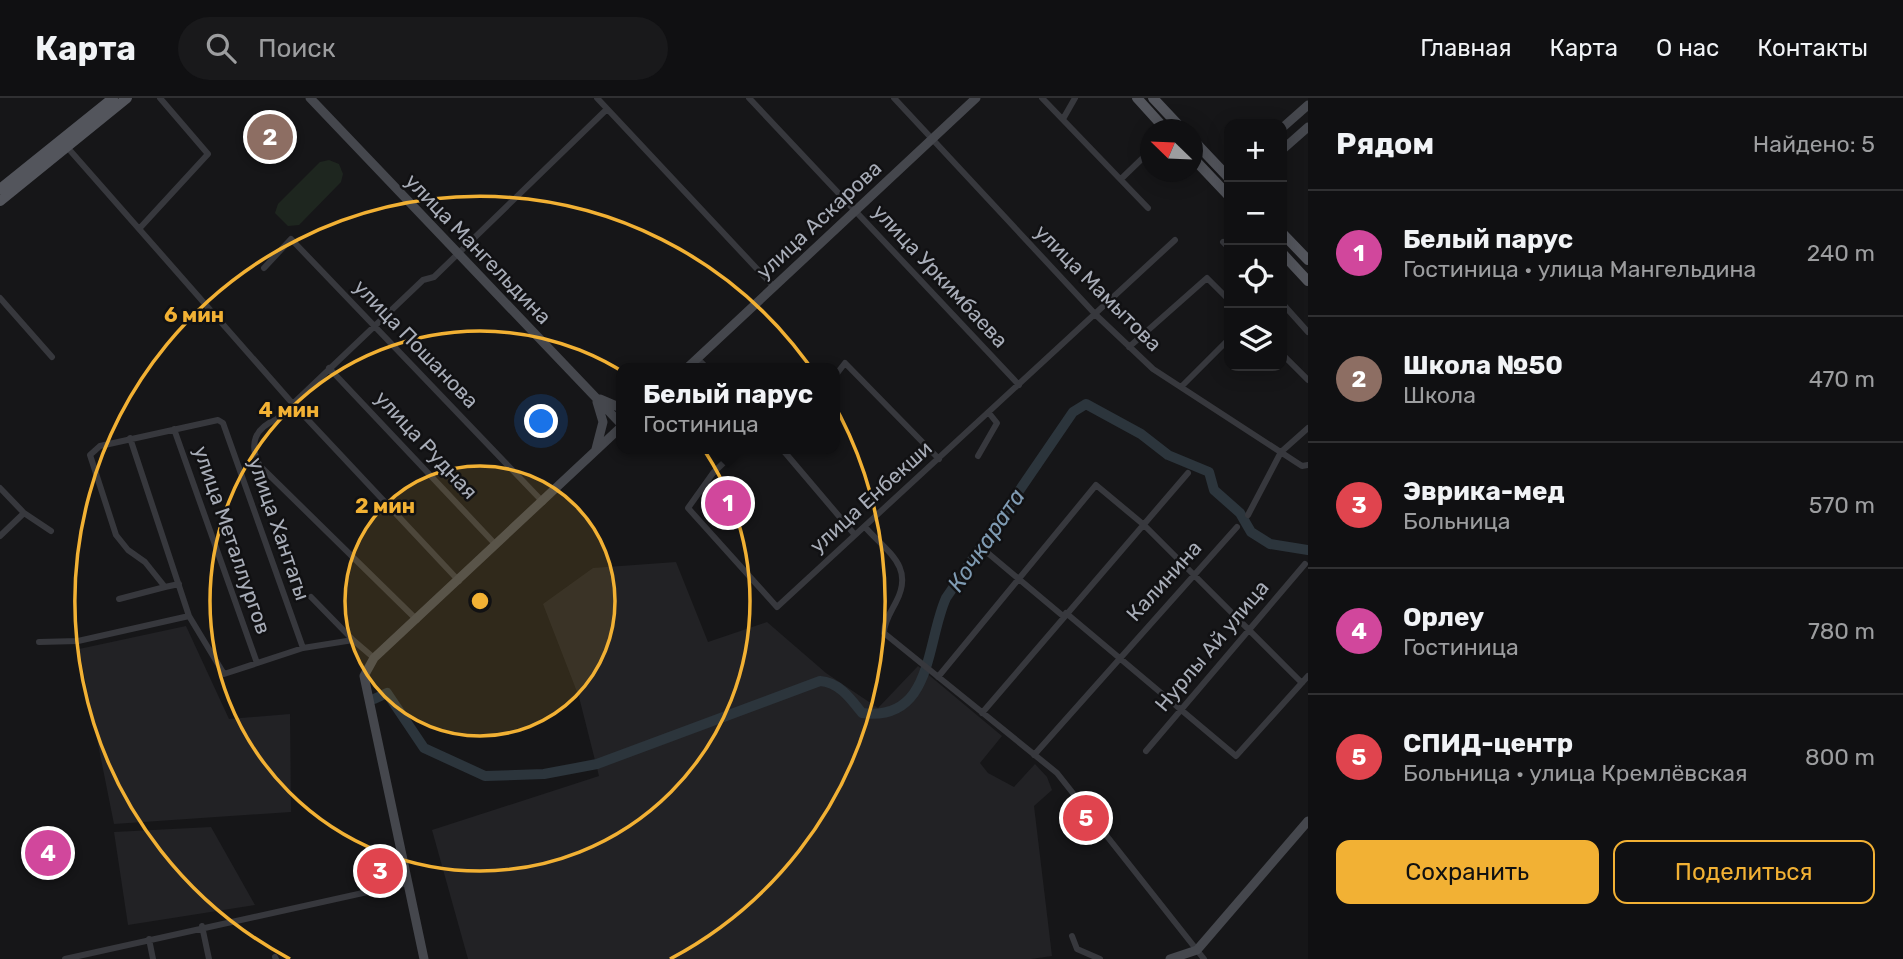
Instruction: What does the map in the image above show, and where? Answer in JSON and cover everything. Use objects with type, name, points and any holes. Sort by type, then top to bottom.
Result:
[{"type":"main road","points":[[0,189],[113,98]]},
{"type":"main road","points":[[0,201],[127,98]]},
{"type":"main road","name":"улица Мангельдина","points":[[310,98],[616,420]]},
{"type":"main road","name":"улица Аскарова","points":[[692,363],[976,98]]},
{"type":"main road","points":[[1137,98],[1156,119]]},
{"type":"main road","points":[[1153,98],[1173,119]]},
{"type":"main road","points":[[1287,123],[1308,104]]},
{"type":"main road","points":[[1287,146],[1308,127]]},
{"type":"main road","points":[[1203,150],[1224,171]]},
{"type":"main road","points":[[1203,168],[1224,191]]},
{"type":"main road","points":[[1218,184],[1224,180]]},
{"type":"main road","points":[[1287,238],[1308,260]]},
{"type":"main road","points":[[1287,258],[1308,281]]},
{"type":"main road","points":[[595,397],[616,406]]},
{"type":"main road","points":[[594,454],[603,422],[595,397]]},
{"type":"main road","points":[[424,959],[364,676],[374,658],[616,431]]},
{"type":"main road","points":[[1170,959],[1197,950],[1308,821]]},
{"type":"street","points":[[139,229],[208,154],[160,98]]},
{"type":"street","points":[[597,98],[774,287]]},
{"type":"street","name":"улица Уркимбаева","points":[[749,98],[1019,385]]},
{"type":"street","name":"улица Мамытова","points":[[894,98],[1096,315],[1153,369],[1302,466],[1308,465]]},
{"type":"street","points":[[1042,98],[1148,208]]},
{"type":"street","points":[[1063,119],[1075,98]]},
{"type":"street","points":[[417,620],[260,466],[255,457],[254,438],[259,430],[277,419],[423,280],[434,277],[607,109]]},
{"type":"street","points":[[67,147],[293,404],[459,581]]},
{"type":"street","points":[[1121,179],[1140,161]]},
{"type":"street","name":"улица Пошанова","points":[[264,268],[291,239],[543,502]]},
{"type":"street","name":"улица Енбекши","points":[[733,454],[713,473],[688,508],[776,607],[1175,240]]},
{"type":"street","points":[[1223,242],[1226,245]]},
{"type":"street","points":[[1129,347],[1208,278],[1224,295]]},
{"type":"street","points":[[0,298],[52,357]]},
{"type":"street","points":[[1286,308],[1308,332]]},
{"type":"street","points":[[1181,387],[1224,344]]},
{"type":"street","points":[[697,358],[702,363]]},
{"type":"street","points":[[1287,359],[1308,380]]},
{"type":"street","points":[[840,370],[845,363],[939,459]]},
{"type":"street","name":"улица Рудная","points":[[329,368],[497,545]]},
{"type":"street","points":[[978,456],[997,423],[989,412]]},
{"type":"street","name":"улица Хантагы","points":[[174,429],[221,421],[303,648]]},
{"type":"street","points":[[1248,515],[1281,452],[1308,428]]},
{"type":"street","points":[[166,587],[145,562],[128,550],[116,535],[90,455],[100,446],[174,429]]},
{"type":"street","name":"улица Металлургов","points":[[174,429],[257,663]]},
{"type":"street","points":[[130,439],[189,616],[224,674],[303,648],[353,640]]},
{"type":"street","points":[[786,454],[855,535]]},
{"type":"street","points":[[982,713],[1188,473]]},
{"type":"street","points":[[938,677],[1096,485],[1143,525],[1250,628],[1302,683]]},
{"type":"street","points":[[0,488],[24,513],[51,531]]},
{"type":"street","points":[[0,536],[24,513]]},
{"type":"street","points":[[864,527],[899,566],[904,576],[904,586],[884,625],[884,633],[1057,773],[1204,959]]},
{"type":"street","name":"Калинина","points":[[1034,755],[1192,574],[1237,527]]},
{"type":"street","points":[[989,554],[1236,756],[1308,676]]},
{"type":"street","name":"Нурлы Ай улица","points":[[1146,751],[1305,564]]},
{"type":"street","points":[[119,599],[179,584]]},
{"type":"street","points":[[312,597],[374,658]]},
{"type":"street","points":[[39,642],[78,641],[189,616]]},
{"type":"street","points":[[65,959],[202,926],[408,883]]},
{"type":"street","points":[[202,926],[209,959]]},
{"type":"street","points":[[1072,936],[1077,949],[1100,959]]},
{"type":"street","points":[[149,939],[153,959]]},
{"type":"street","points":[[107,949],[109,959]]},
{"type":"shaded area","points":[[329,160],[339,164],[343,174],[341,182],[299,225],[288,226],[275,213],[278,204],[320,162]]},
{"type":"shaded area","points":[[676,562],[708,642],[767,622],[826,673],[878,708],[918,666],[1002,736],[980,763],[988,773],[1014,787],[1035,764],[1047,777],[1052,790],[1034,806],[1052,956],[1031,959],[468,959],[432,830],[599,776],[579,697],[543,604],[593,568]]},
{"type":"shaded area","points":[[186,626],[229,719],[290,714],[291,812],[114,824],[79,649]]},
{"type":"shaded area","points":[[211,827],[255,905],[128,925],[114,832]]},
{"type":"waterway","name":"Кочкарата","points":[[374,699],[387,693],[424,748],[485,776],[544,774],[597,764],[820,681],[839,688],[862,713],[885,712],[902,705],[915,692],[923,675],[946,598],[1073,412],[1086,404],[1141,434],[1168,455],[1209,472],[1214,490],[1240,513],[1251,532],[1270,544],[1308,550]]},
{"type":"place","name":"Школа №50","points":[[270,137]]},
{"type":"place","name":"Белый парус","points":[[728,503]]},
{"type":"place","name":"СПИД-центр","points":[[1086,818]]},
{"type":"place","name":"Орлеу","points":[[48,853]]},
{"type":"place","name":"Эврика-мед","points":[[380,871]]}]
